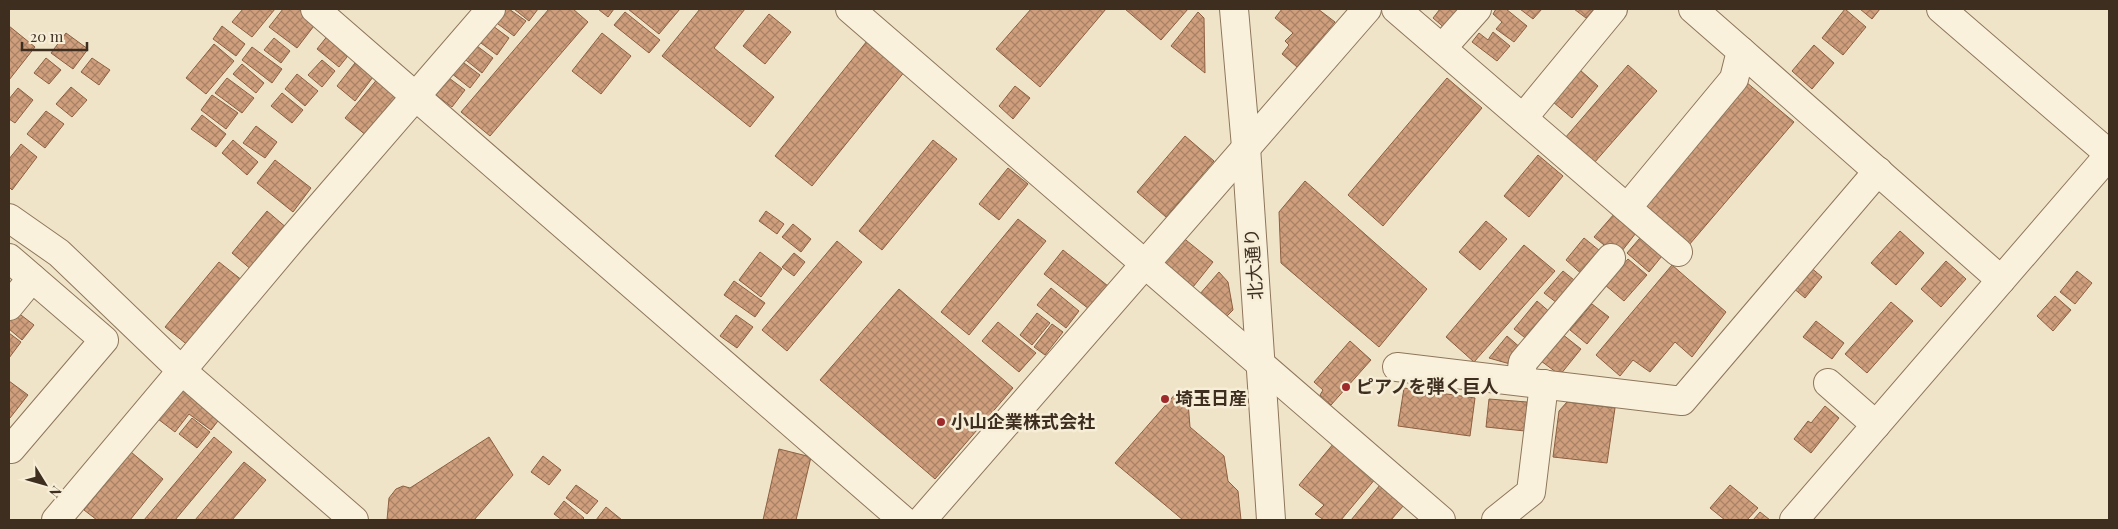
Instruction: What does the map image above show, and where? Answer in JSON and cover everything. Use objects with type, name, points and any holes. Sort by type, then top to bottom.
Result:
[{"type":"street","points":[[315,9],[904,520]]},
{"type":"street","points":[[56,520],[414,96],[491,9]]},
{"type":"street","points":[[850,9],[1441,520]]},
{"type":"street","name":"北大通り","points":[[1234,9],[1246,147],[1272,520]]},
{"type":"street","points":[[922,520],[1366,9]]},
{"type":"street","points":[[1396,9],[1678,252]]},
{"type":"street","points":[[1443,48],[1477,9]]},
{"type":"street","points":[[1523,118],[1613,9]]},
{"type":"street","points":[[1693,9],[2001,280]]},
{"type":"street","points":[[1794,520],[2109,154],[1941,9]]},
{"type":"street","points":[[1627,208],[1734,79],[1741,51]]},
{"type":"street","points":[[1397,367],[1682,400],[1878,172]]},
{"type":"street","points":[[9,218],[59,252],[181,370],[354,520]]},
{"type":"street","points":[[9,258],[104,340],[11,449]]},
{"type":"street","points":[[1496,520],[1531,492],[1532,383],[1523,362],[1611,258]]},
{"type":"street","points":[[9,306],[32,278]]},
{"type":"street","points":[[1828,384],[1876,425]]},
{"type":"building","points":[[243,9],[275,9],[252,37],[232,22]]},
{"type":"building","points":[[283,9],[301,9],[317,22],[297,48],[269,27]]},
{"type":"building","points":[[504,9],[509,9],[526,21],[514,36],[494,21]]},
{"type":"building","points":[[514,9],[538,9],[529,21]]},
{"type":"building","points":[[549,9],[573,9],[588,22],[490,136],[461,112]]},
{"type":"building","points":[[598,9],[614,9],[608,17]]},
{"type":"building","points":[[628,9],[680,9],[659,34]]},
{"type":"building","points":[[700,9],[745,9],[714,48],[774,97],[750,127],[662,56]]},
{"type":"building","points":[[1031,9],[1106,9],[1040,87],[996,49]]},
{"type":"building","points":[[1125,9],[1188,9],[1161,40]]},
{"type":"building","points":[[1282,9],[1318,9],[1335,22],[1297,67],[1282,54],[1289,45],[1285,41],[1293,33],[1275,18]]},
{"type":"building","points":[[1440,9],[1465,9],[1447,30],[1433,18]]},
{"type":"building","points":[[1496,9],[1506,9],[1527,26],[1514,42],[1496,29],[1502,22],[1493,14]]},
{"type":"building","points":[[1520,9],[1542,9],[1533,19]]},
{"type":"building","points":[[1574,9],[1594,9],[1586,18]]},
{"type":"building","points":[[1845,9],[1866,27],[1843,55],[1822,38]]},
{"type":"building","points":[[1860,9],[1880,9],[1872,19]]},
{"type":"building","points":[[625,12],[660,40],[649,53],[614,25]]},
{"type":"building","points":[[1198,12],[1204,18],[1205,73],[1171,46]]},
{"type":"building","points":[[769,14],[791,32],[765,64],[743,46]]},
{"type":"building","points":[[489,23],[509,38],[497,55],[477,40]]},
{"type":"building","points":[[9,26],[35,47],[9,80]]},
{"type":"building","points":[[222,26],[245,44],[236,56],[213,39]]},
{"type":"building","points":[[1493,32],[1510,46],[1497,61],[1472,42],[1479,33],[1488,40]]},
{"type":"building","points":[[66,33],[88,49],[73,69],[51,53]]},
{"type":"building","points":[[602,33],[631,56],[601,94],[572,71]]},
{"type":"building","points":[[329,34],[351,52],[339,67],[317,49]]},
{"type":"building","points":[[274,38],[290,51],[281,63],[264,50]]},
{"type":"building","points":[[867,41],[905,71],[812,186],[775,156]]},
{"type":"building","points":[[473,43],[493,58],[482,73],[462,57]]},
{"type":"building","points":[[214,44],[234,61],[206,94],[186,78]]},
{"type":"building","points":[[1814,45],[1834,63],[1812,89],[1792,71]]},
{"type":"building","points":[[252,47],[282,69],[272,83],[242,60]]},
{"type":"building","points":[[46,58],[61,70],[49,84],[34,73]]},
{"type":"building","points":[[92,58],[110,70],[99,85],[81,72]]},
{"type":"building","points":[[322,60],[335,71],[322,87],[308,75]]},
{"type":"building","points":[[460,60],[480,75],[470,88],[451,73]]},
{"type":"building","points":[[355,63],[373,77],[355,101],[337,86]]},
{"type":"building","points":[[242,64],[264,83],[256,93],[233,74]]},
{"type":"building","points":[[1628,65],[1657,91],[1594,163],[1565,138]]},
{"type":"building","points":[[1580,70],[1598,86],[1572,118],[1553,102]]},
{"type":"building","points":[[297,74],[318,91],[305,106],[285,89]]},
{"type":"building","points":[[379,77],[401,96],[367,136],[345,118]]},
{"type":"building","points":[[227,78],[254,98],[242,113],[215,93]]},
{"type":"building","points":[[449,78],[465,90],[452,107],[436,95]]},
{"type":"building","points":[[1447,78],[1482,108],[1383,226],[1348,195]]},
{"type":"building","points":[[1746,82],[1794,122],[1689,245],[1642,205]]},
{"type":"building","points":[[1015,86],[1030,98],[1013,119],[999,106]]},
{"type":"building","points":[[71,87],[87,100],[72,117],[56,104]]},
{"type":"building","points":[[18,88],[33,100],[15,123],[9,119],[9,99]]},
{"type":"building","points":[[282,93],[303,110],[292,123],[271,106]]},
{"type":"building","points":[[212,95],[238,113],[226,129],[201,110]]},
{"type":"building","points":[[46,111],[64,124],[45,148],[27,134]]},
{"type":"building","points":[[202,115],[226,134],[216,147],[191,129]]},
{"type":"building","points":[[256,126],[277,142],[265,158],[243,143]]},
{"type":"building","points":[[1185,136],[1214,161],[1166,217],[1137,192]]},
{"type":"building","points":[[233,140],[258,162],[247,175],[222,153]]},
{"type":"building","points":[[933,140],[957,159],[882,250],[859,231]]},
{"type":"building","points":[[21,144],[37,157],[12,190],[9,187],[9,159]]},
{"type":"building","points":[[1538,155],[1563,176],[1529,217],[1504,196]]},
{"type":"building","points":[[275,160],[311,188],[293,212],[257,183]]},
{"type":"building","points":[[1008,168],[1028,184],[999,220],[979,204]]},
{"type":"building","points":[[1305,181],[1427,289],[1379,347],[1281,263],[1279,212]]},
{"type":"building","points":[[267,211],[288,229],[253,271],[232,253]]},
{"type":"building","points":[[766,211],[784,224],[777,234],[759,221]]},
{"type":"building","points":[[1615,213],[1636,233],[1618,256],[1594,237]]},
{"type":"building","points":[[1018,219],[1046,241],[969,335],[941,312]]},
{"type":"building","points":[[1486,221],[1507,239],[1480,270],[1459,252]]},
{"type":"building","points":[[793,224],[811,239],[801,252],[782,237]]},
{"type":"building","points":[[1900,231],[1924,253],[1896,285],[1871,263]]},
{"type":"building","points":[[1645,232],[1666,251],[1649,272],[1627,253]]},
{"type":"building","points":[[1181,236],[1213,262],[1193,287],[1161,260]]},
{"type":"building","points":[[1584,238],[1605,255],[1585,277],[1566,260]]},
{"type":"building","points":[[837,241],[862,262],[787,351],[762,330]]},
{"type":"building","points":[[1524,245],[1555,271],[1474,362],[1446,337]]},
{"type":"building","points":[[1063,250],[1108,286],[1089,309],[1044,274]]},
{"type":"building","points":[[760,252],[782,269],[761,297],[739,280]]},
{"type":"building","points":[[794,253],[805,262],[794,276],[782,267]]},
{"type":"building","points":[[1628,259],[1647,275],[1624,301],[1605,285]]},
{"type":"building","points":[[1946,261],[1966,279],[1941,307],[1921,289]]},
{"type":"building","points":[[219,262],[243,281],[189,346],[165,327]]},
{"type":"building","points":[[1672,265],[1726,312],[1692,357],[1675,342],[1650,372],[1633,360],[1620,376],[1596,355]]},
{"type":"building","points":[[1809,266],[1822,277],[1805,298],[1792,287]]},
{"type":"building","points":[[1563,271],[1579,284],[1561,306],[1544,293]]},
{"type":"building","points":[[2077,271],[2092,283],[2075,304],[2060,292]]},
{"type":"building","points":[[1219,272],[1228,282],[1233,310],[1225,318],[1199,295]]},
{"type":"building","points":[[734,281],[765,303],[755,317],[724,295]]},
{"type":"building","points":[[1051,288],[1079,311],[1066,328],[1037,305]]},
{"type":"building","points":[[899,289],[1013,388],[935,479],[820,380]]},
{"type":"building","points":[[2055,296],[2071,310],[2053,331],[2037,316]]},
{"type":"building","points":[[1537,301],[1552,314],[1529,341],[1514,329]]},
{"type":"building","points":[[1891,302],[1913,321],[1867,373],[1845,354]]},
{"type":"building","points":[[1592,304],[1609,317],[1587,344],[1570,330]]},
{"type":"building","points":[[17,312],[34,325],[22,340],[9,329],[9,322]]},
{"type":"building","points":[[1037,313],[1050,323],[1032,345],[1020,335]]},
{"type":"building","points":[[736,315],[753,327],[737,348],[720,336]]},
{"type":"building","points":[[1816,321],[1844,343],[1832,359],[1803,337]]},
{"type":"building","points":[[998,322],[1036,353],[1019,372],[982,341]]},
{"type":"building","points":[[1052,324],[1063,332],[1045,355],[1034,347]]},
{"type":"building","points":[[9,333],[21,342],[9,358]]},
{"type":"building","points":[[1562,334],[1581,349],[1560,375],[1541,361]]},
{"type":"building","points":[[1507,336],[1522,349],[1510,364],[1489,358]]},
{"type":"building","points":[[1350,341],[1371,360],[1331,405],[1320,395],[1323,390],[1314,382]]},
{"type":"building","points":[[9,381],[28,395],[10,418],[9,417]]},
{"type":"building","points":[[182,388],[221,417],[211,430],[189,414],[175,432],[158,419]]},
{"type":"building","points":[[1404,388],[1475,398],[1470,436],[1398,426]]},
{"type":"building","points":[[1177,392],[1188,402],[1190,427],[1224,456],[1228,481],[1238,491],[1241,520],[1183,520],[1115,463]]},
{"type":"building","points":[[1489,399],[1527,402],[1525,431],[1486,427]]},
{"type":"building","points":[[1567,402],[1615,408],[1607,463],[1553,457],[1559,411]]},
{"type":"building","points":[[1825,406],[1839,418],[1811,453],[1794,439],[1808,421],[1811,423]]},
{"type":"building","points":[[192,418],[210,432],[197,448],[179,434]]},
{"type":"building","points":[[214,437],[232,452],[175,520],[144,520]]},
{"type":"building","points":[[489,437],[513,475],[474,520],[387,520],[389,498],[396,489],[403,486],[410,488]]},
{"type":"building","points":[[1334,443],[1376,478],[1341,520],[1324,520],[1315,514],[1324,505],[1299,485]]},
{"type":"building","points":[[779,449],[811,457],[796,520],[763,520]]},
{"type":"building","points":[[131,452],[163,479],[130,520],[97,520],[84,510]]},
{"type":"building","points":[[543,456],[561,470],[549,485],[531,472]]},
{"type":"building","points":[[244,462],[266,480],[232,520],[195,520]]},
{"type":"building","points":[[576,485],[598,501],[587,514],[566,498]]},
{"type":"building","points":[[1380,485],[1404,505],[1391,520],[1351,520]]},
{"type":"building","points":[[1730,485],[1758,508],[1747,520],[1725,520],[1710,508]]},
{"type":"building","points":[[564,501],[584,518],[582,520],[562,520],[554,514]]},
{"type":"building","points":[[606,507],[622,520],[596,520]]},
{"type":"building","points":[[1760,512],[1770,520],[1753,520]]},
{"type":"place","name":"ピアノを弾く巨人","points":[[1346,387]]},
{"type":"place","name":"埼玉日産","points":[[1165,399]]},
{"type":"place","name":"小山企業株式会社","points":[[941,422]]}]
